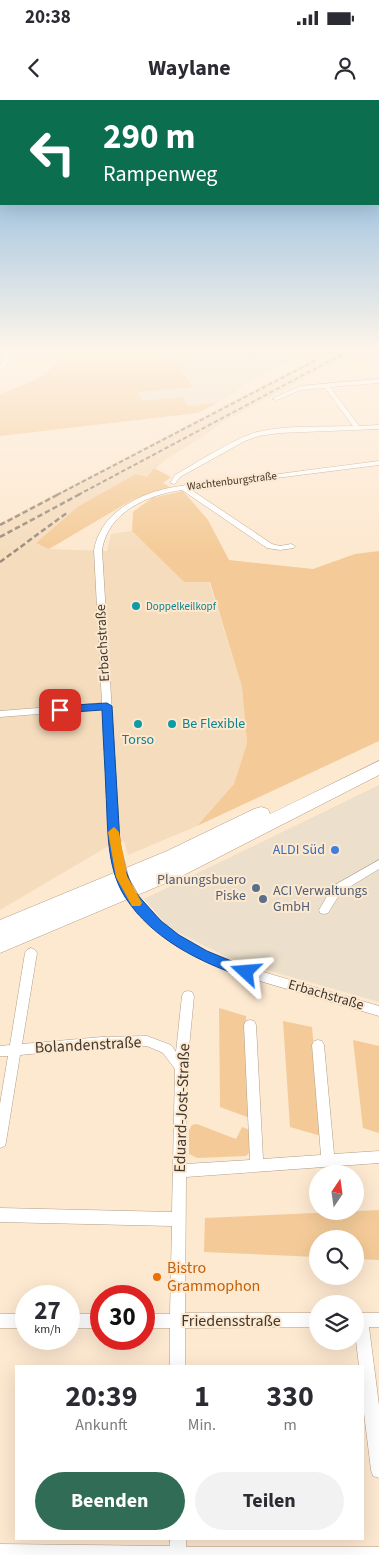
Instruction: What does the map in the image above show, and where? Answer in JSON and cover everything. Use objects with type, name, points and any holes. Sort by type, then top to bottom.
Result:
[{"type":"highway","points":[[0,929],[174,856],[265,812],[379,752]]},
{"type":"highway","points":[[0,944],[173,872],[379,767]]},
{"type":"street","points":[[349,417],[357,427]]},
{"type":"street","points":[[173,482],[177,476],[243,440],[258,434],[379,427]]},
{"type":"street","name":"Wachtenburgstraße","points":[[182,487],[379,463]]},
{"type":"street","name":"Wachtenburgstraße","points":[[182,487],[270,546],[280,548],[291,546]]},
{"type":"street","name":"Erbachstraße","points":[[182,487],[153,494],[127,508],[109,523],[98,542],[114,844],[125,885],[143,911],[174,939],[193,951],[220,963],[379,1011]]},
{"type":"street","points":[[0,714],[107,706]]},
{"type":"street","points":[[324,910],[337,889],[379,864]]},
{"type":"street","name":"Bolandenstraße","points":[[14,1049],[31,952]]},
{"type":"street","name":"Eduard-Jost-Straße","points":[[177,1365],[176,1321],[181,1068],[188,996]]},
{"type":"street","points":[[250,1025],[257,1166]]},
{"type":"street","name":"Bolandenstraße","points":[[0,1051],[102,1042],[147,1041],[167,1049],[181,1068]]},
{"type":"street","points":[[318,1045],[328,1161]]},
{"type":"street","points":[[0,1142],[14,1049]]},
{"type":"street","points":[[179,1170],[379,1157]]},
{"type":"street","points":[[0,1216],[178,1220]]},
{"type":"street","name":"Friedensstraße","points":[[155,1321],[309,1320]]},
{"type":"street","points":[[364,1320],[379,1320]]},
{"type":"street","points":[[0,1322],[15,1322]]},
{"type":"street","points":[[362,1350],[379,1470]]},
{"type":"street","points":[[0,1552],[178,1555],[178,1540]]},
{"type":"street","points":[[183,1555],[379,1555]]},
{"type":"shaded area","points":[[0,417],[164,417],[0,436]]},
{"type":"shaded area","points":[[202,417],[232,417],[163,461],[147,477],[36,542],[49,549],[107,551],[111,534],[132,531],[184,582],[209,582],[242,687],[247,743],[234,784],[197,826],[128,855],[124,841],[105,848],[0,910],[0,523]]},
{"type":"shaded area","points":[[154,468],[171,477],[163,483],[170,487],[132,500],[49,549],[36,543],[79,506],[136,474],[147,477]]},
{"type":"shaded area","points":[[183,491],[208,520],[229,560],[313,569],[355,554],[379,551],[379,741],[197,826],[234,784],[247,743],[242,687],[210,582],[184,582],[132,531],[133,512],[152,498]]},
{"type":"shaded area","points":[[379,785],[379,1002],[250,965],[223,955],[170,928],[144,899]]},
{"type":"shaded area","points":[[219,1008],[246,1016],[250,1118],[220,1107]]},
{"type":"shaded area","points":[[283,1021],[312,1027],[321,1136],[290,1127]]},
{"type":"shaded area","points":[[353,1040],[379,1046],[379,1133],[363,1128]]},
{"type":"shaded area","points":[[197,1124],[236,1139],[242,1127],[250,1130],[251,1151],[246,1156],[197,1158],[189,1154],[189,1130],[192,1125]]},
{"type":"shaded area","points":[[379,1210],[379,1260],[364,1259],[364,1230],[309,1230],[309,1257],[204,1252],[205,1218],[309,1213],[309,1220],[364,1220],[364,1211]]},
{"type":"railway","points":[[57,495],[207,417]]},
{"type":"railway","points":[[78,495],[225,417]]},
{"type":"railway","points":[[0,525],[59,494]]},
{"type":"railway","points":[[0,537],[80,494]]},
{"type":"railway","points":[[0,562],[68,512]]},
{"type":"slow traffic","points":[[114,832],[117,861],[125,885],[136,903]]},
{"type":"place","name":"Doppelkeilkopf","points":[[136,606]]},
{"type":"place","name":"Torso","points":[[138,724]]},
{"type":"place","name":"Be Flexible","points":[[172,724]]},
{"type":"place","name":"ALDI Süd","points":[[335,850]]},
{"type":"place","name":"Planungsbuero Piske","points":[[256,888]]},
{"type":"place","name":"ACI Verwaltungs GmbH","points":[[263,899]]},
{"type":"place","name":"Bistro Grammophon","points":[[157,1277]]},
{"type":"route","points":[[60,710],[107,706],[114,844],[119,869],[125,885],[135,902],[156,924],[174,939],[193,951],[246,972]]}]
